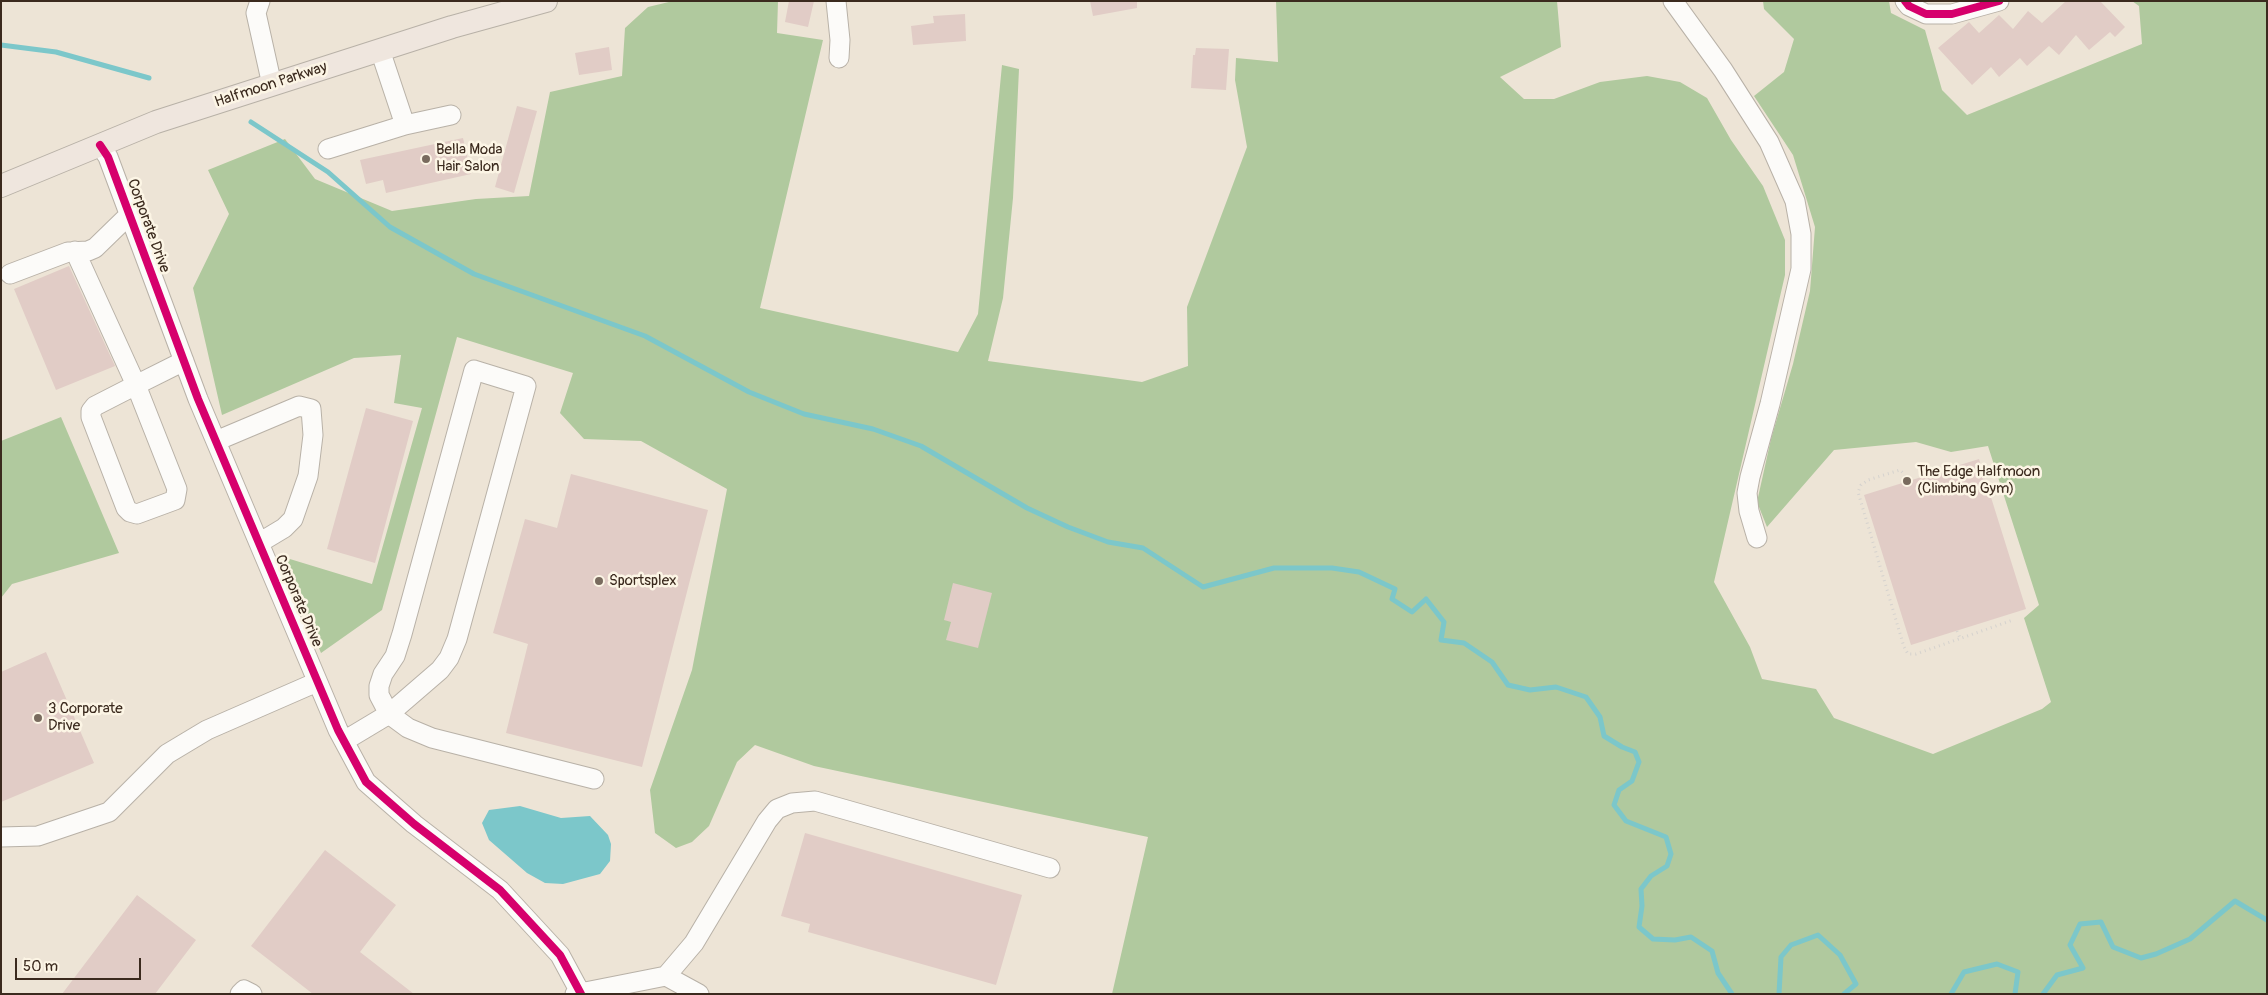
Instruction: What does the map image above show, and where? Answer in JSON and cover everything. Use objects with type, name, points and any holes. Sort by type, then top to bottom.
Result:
[{"type":"main road","name":"Halfmoon Parkway","points":[[1,186],[156,122],[452,27],[546,1]]},
{"type":"street","points":[[260,1],[256,13],[272,85]]},
{"type":"street","points":[[836,1],[840,40],[839,58]]},
{"type":"street","points":[[1673,1],[1723,70],[1769,142],[1795,201],[1801,234],[1801,269],[1770,404],[1747,493],[1749,511],[1757,538]]},
{"type":"street","points":[[1906,1],[1909,6],[1926,14],[1952,14],[1999,1]]},
{"type":"street","points":[[380,50],[405,125]]},
{"type":"street","points":[[328,149],[405,125],[451,115]]},
{"type":"street","name":"Corporate Drive","points":[[100,145],[108,157],[216,441],[317,682],[344,741],[366,782],[414,824],[500,890],[560,956],[579,993]]},
{"type":"street","points":[[10,274],[74,251],[88,251],[94,248],[130,215]]},
{"type":"street","points":[[74,251],[136,385],[177,489],[175,500],[137,514],[130,512],[126,508],[91,417],[91,411],[95,406],[136,385],[184,361]]},
{"type":"street","points":[[344,741],[388,714],[440,670],[449,658],[457,639],[526,386],[474,370],[402,634],[395,656],[383,674],[379,686],[379,695],[388,714],[408,728],[432,738],[594,779]]},
{"type":"street","points":[[216,441],[299,406],[311,409],[313,435],[308,476],[293,519],[284,528],[259,543]]},
{"type":"street","points":[[1,837],[38,836],[108,812],[167,754],[206,730],[317,682]]},
{"type":"street","points":[[579,993],[666,976],[694,943],[768,820],[778,809],[792,802],[815,801],[1050,868]]},
{"type":"street","points":[[666,976],[700,994]]},
{"type":"street","points":[[240,994],[244,990],[252,994]]},
{"type":"path","points":[[1907,481],[1900,470],[1868,480],[1861,485],[1858,492],[1904,647],[1908,654],[1916,654],[2013,620]]},
{"type":"path","points":[[1957,631],[1960,638]]},
{"type":"green space","points":[[673,1],[778,1],[777,33],[823,40],[760,308],[958,352],[978,314],[1002,65],[1019,69],[1013,198],[1003,298],[988,361],[1142,382],[1188,366],[1187,307],[1247,147],[1235,80],[1236,58],[1278,62],[1276,1],[1557,1],[1561,47],[1500,77],[1524,99],[1554,99],[1600,82],[1647,76],[1680,82],[1707,98],[1731,140],[1763,186],[1785,240],[1785,275],[1714,582],[1750,647],[1762,679],[1816,689],[1834,718],[1933,754],[2042,709],[2051,702],[2024,618],[2039,605],[1988,446],[1951,452],[1916,442],[1834,450],[1767,527],[1757,502],[1771,439],[1793,364],[1810,291],[1815,227],[1793,155],[1754,96],[1784,72],[1794,39],[1764,9],[1763,1],[1889,1],[1891,13],[1925,30],[1942,90],[1967,115],[2142,44],[2139,6],[2132,1],[2267,1],[2267,994],[1112,994],[1148,837],[814,766],[755,745],[737,762],[709,826],[692,842],[676,848],[655,833],[650,790],[692,670],[727,489],[641,441],[584,439],[560,413],[573,373],[457,337],[382,610],[321,653],[280,556],[372,584],[422,408],[394,403],[401,355],[354,358],[222,415],[193,288],[229,214],[208,170],[285,139],[315,179],[392,211],[476,199],[529,196],[550,92],[622,76],[625,28],[648,7]]},
{"type":"green space","points":[[61,417],[119,553],[12,584],[1,598],[1,441]]},
{"type":"water","points":[[520,806],[561,818],[590,816],[608,835],[611,844],[610,861],[600,874],[563,884],[545,883],[527,873],[489,840],[482,823],[489,810]]},
{"type":"building","points":[[789,1],[814,1],[808,27],[785,22]]},
{"type":"building","points":[[1090,1],[1137,1],[1137,8],[1093,16]]},
{"type":"building","points":[[2066,1],[2100,1],[2125,27],[2115,37],[2110,32],[2089,50],[2076,35],[2059,55],[2049,46],[2027,66],[2020,58],[1999,77],[1991,67],[1972,85],[1938,48],[1969,22],[1979,33],[1999,15],[2013,29],[2028,11],[2042,23]]},
{"type":"building","points":[[965,14],[966,41],[913,45],[911,26],[934,23],[933,16]]},
{"type":"building","points":[[609,47],[612,70],[579,75],[575,53]]},
{"type":"building","points":[[1196,48],[1229,49],[1226,90],[1191,88],[1193,55],[1195,55]]},
{"type":"building","points":[[517,106],[537,111],[514,193],[495,187]]},
{"type":"building","points":[[463,138],[471,174],[386,193],[383,180],[366,184],[360,160]]},
{"type":"building","points":[[69,266],[115,366],[56,390],[14,289]]},
{"type":"building","points":[[366,408],[413,421],[375,563],[327,549]]},
{"type":"building","points":[[1979,459],[2026,609],[1911,645],[1864,495]]},
{"type":"building","name":"Sportsplex","points":[[571,474],[708,510],[642,767],[506,733],[528,644],[493,633],[525,519],[557,528]]},
{"type":"building","points":[[953,583],[992,593],[978,648],[946,640],[951,622],[944,620]]},
{"type":"building","name":"3 Corporate Drive","points":[[46,652],[94,763],[1,802],[1,672]]},
{"type":"building","points":[[805,833],[1022,895],[996,985],[808,932],[810,924],[781,916]]},
{"type":"building","points":[[325,850],[396,905],[360,952],[414,994],[313,994],[251,946]]},
{"type":"building","points":[[137,895],[196,940],[155,994],[62,994]]},
{"type":"waterway","points":[[1,45],[56,52],[149,78]]},
{"type":"waterway","points":[[251,122],[328,172],[390,227],[474,274],[645,336],[749,392],[804,414],[873,429],[921,446],[1027,508],[1068,527],[1108,542],[1143,548],[1203,587],[1274,568],[1332,568],[1359,572],[1395,589],[1392,599],[1412,612],[1426,599],[1444,622],[1441,640],[1464,643],[1492,662],[1508,685],[1530,690],[1556,687],[1586,697],[1600,717],[1604,736],[1622,747],[1635,752],[1639,762],[1632,781],[1619,790],[1614,805],[1626,821],[1666,837],[1671,854],[1667,866],[1651,876],[1641,889],[1642,906],[1639,927],[1653,939],[1675,940],[1691,937],[1712,951],[1718,973],[1732,994]]},
{"type":"waterway","points":[[2043,994],[2057,975],[2083,968],[2070,945],[2080,924],[2101,922],[2113,947],[2141,958],[2156,954],[2190,939],[2235,901],[2267,920]]},
{"type":"waterway","points":[[1779,994],[1781,957],[1791,945],[1818,935],[1840,955],[1856,984],[1844,994]]},
{"type":"waterway","points":[[1951,994],[1964,972],[1997,964],[2018,972],[2015,994]]},
{"type":"cycle path","points":[[1905,1],[1909,6],[1926,14],[1952,14],[1999,1]]},
{"type":"cycle path","points":[[100,145],[108,157],[198,399],[338,730],[366,782],[414,824],[500,890],[560,955],[581,994]]},
{"type":"place","name":"Bella Moda Hair Salon","points":[[426,159]]},
{"type":"place","name":"The Edge Halfmoon (Climbing Gym)","points":[[1907,481]]},
{"type":"place","name":"Sportsplex","points":[[599,581]]},
{"type":"place","name":"3 Corporate Drive","points":[[38,718]]}]
